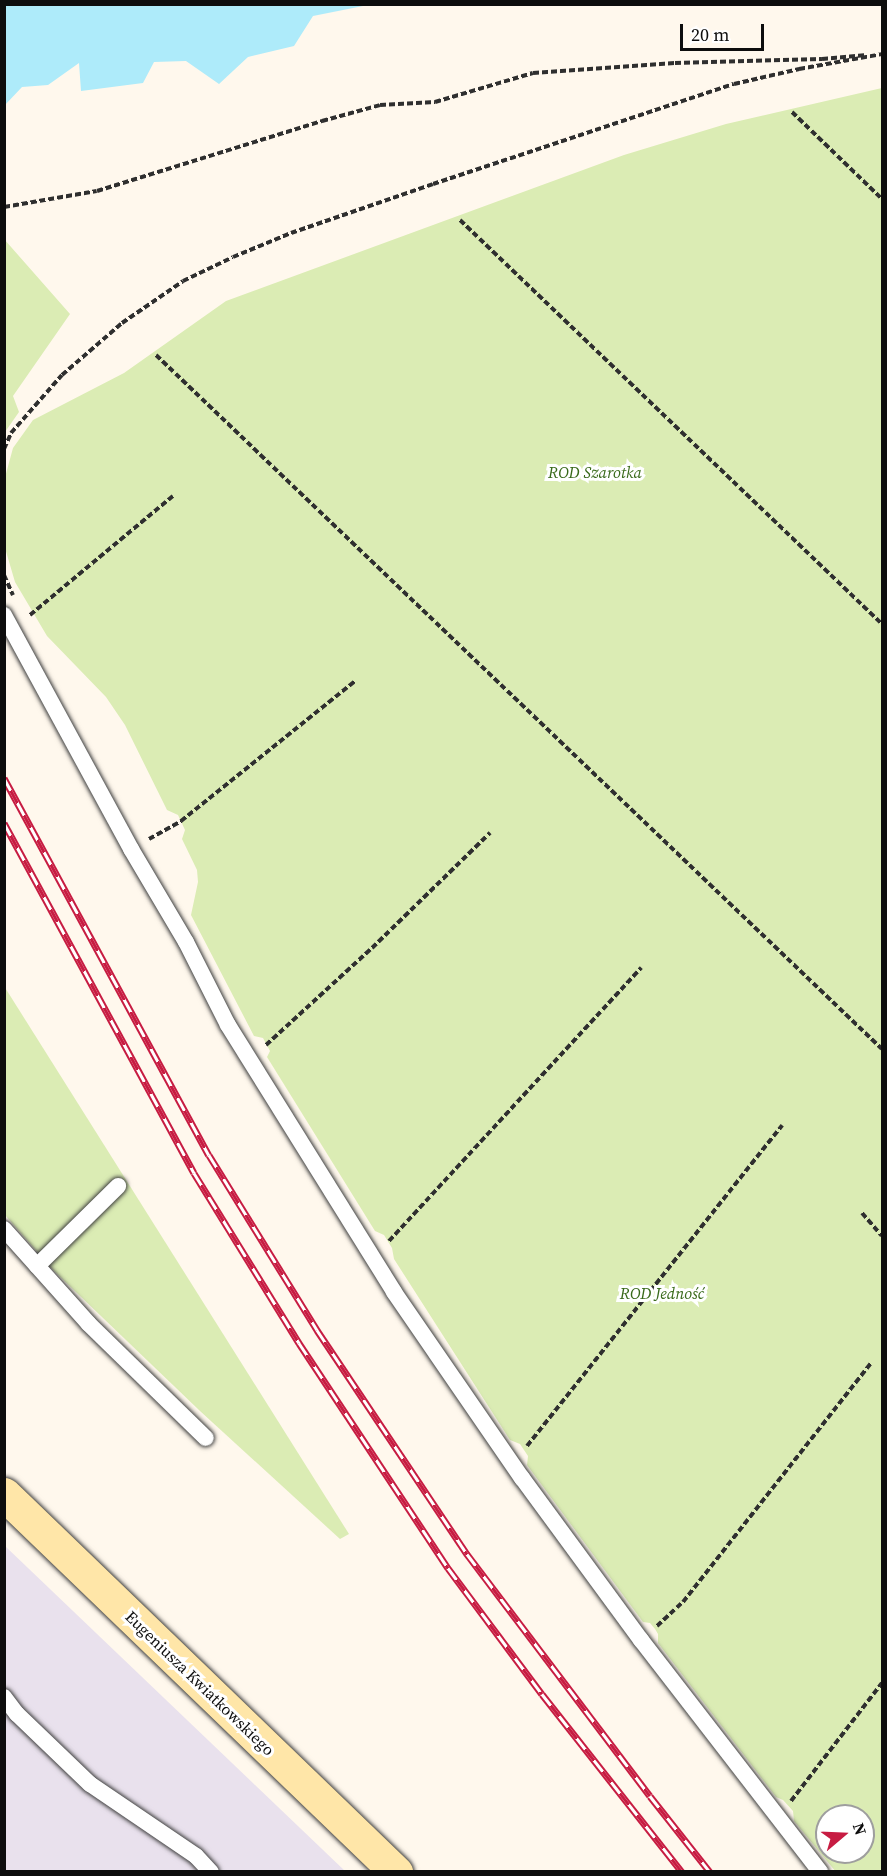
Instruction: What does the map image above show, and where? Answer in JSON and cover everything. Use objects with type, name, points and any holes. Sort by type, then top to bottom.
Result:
[{"type":"street","name":"Eugeniusza Kwiatkowskiego","points":[[4,1494],[396,1872]]},
{"type":"lane","points":[[4,615],[131,849],[186,942],[247,1057],[370,1254],[510,1460],[641,1640],[820,1872]]},
{"type":"lane","points":[[37,1266],[118,1186]]},
{"type":"lane","points":[[4,1229],[88,1324],[206,1438]]},
{"type":"lane","points":[[4,1697],[17,1714],[90,1784],[195,1856],[211,1872]]},
{"type":"path","points":[[4,207],[97,191],[380,105],[435,102],[533,73],[675,63],[822,59],[882,54]]},
{"type":"path","points":[[4,448],[11,433],[62,375],[122,322],[183,281],[233,257],[433,184],[734,84],[882,54]]},
{"type":"path","points":[[792,112],[882,199]]},
{"type":"path","points":[[460,220],[882,624]]},
{"type":"path","points":[[156,355],[882,1050]]},
{"type":"path","points":[[25,619],[173,496]]},
{"type":"path","points":[[131,849],[181,821],[356,681]]},
{"type":"path","points":[[247,1057],[267,1044],[363,956],[490,833]]},
{"type":"path","points":[[370,1254],[388,1242],[640,968]]},
{"type":"path","points":[[510,1460],[524,1450],[782,1125]]},
{"type":"path","points":[[862,1213],[882,1236]]},
{"type":"path","points":[[641,1640],[683,1602],[872,1362]]},
{"type":"path","points":[[778,1818],[882,1683]]},
{"type":"shaded area","points":[[5,1546],[345,1871],[5,1871]]},
{"type":"green space","points":[[882,88],[882,1871],[836,1872],[829,1864],[875,1864],[875,1804],[815,1804],[815,1846],[794,1821],[793,1811],[783,1800],[776,1797],[658,1643],[658,1634],[655,1629],[650,1623],[643,1622],[527,1465],[528,1456],[520,1444],[510,1440],[394,1259],[392,1248],[384,1235],[375,1231],[267,1057],[270,1051],[263,1038],[254,1036],[191,915],[198,882],[197,870],[182,839],[185,830],[178,815],[167,810],[125,725],[106,697],[47,636],[15,582],[5,548],[4,481],[13,448],[33,420],[124,373],[226,301],[624,155],[726,124]]},
{"type":"green space","points":[[4,239],[70,314],[13,396],[19,412],[5,432]]},
{"type":"green space","points":[[4,986],[349,1534],[340,1539],[200,1411],[54,1271],[5,1215]]},
{"type":"water","points":[[5,4],[368,5],[313,16],[294,46],[248,57],[219,84],[186,61],[154,62],[143,83],[81,91],[79,63],[48,85],[22,87],[5,105]]},
{"type":"railway","points":[[4,778],[209,1155],[317,1330],[467,1554],[710,1872]]},
{"type":"railway","points":[[4,823],[194,1173],[299,1343],[448,1568],[542,1694],[682,1872]]},
{"type":"park label","name":"ROD Szarotka","points":[[595,472]]},
{"type":"park label","name":"ROD Jedność","points":[[662,1293]]}]
